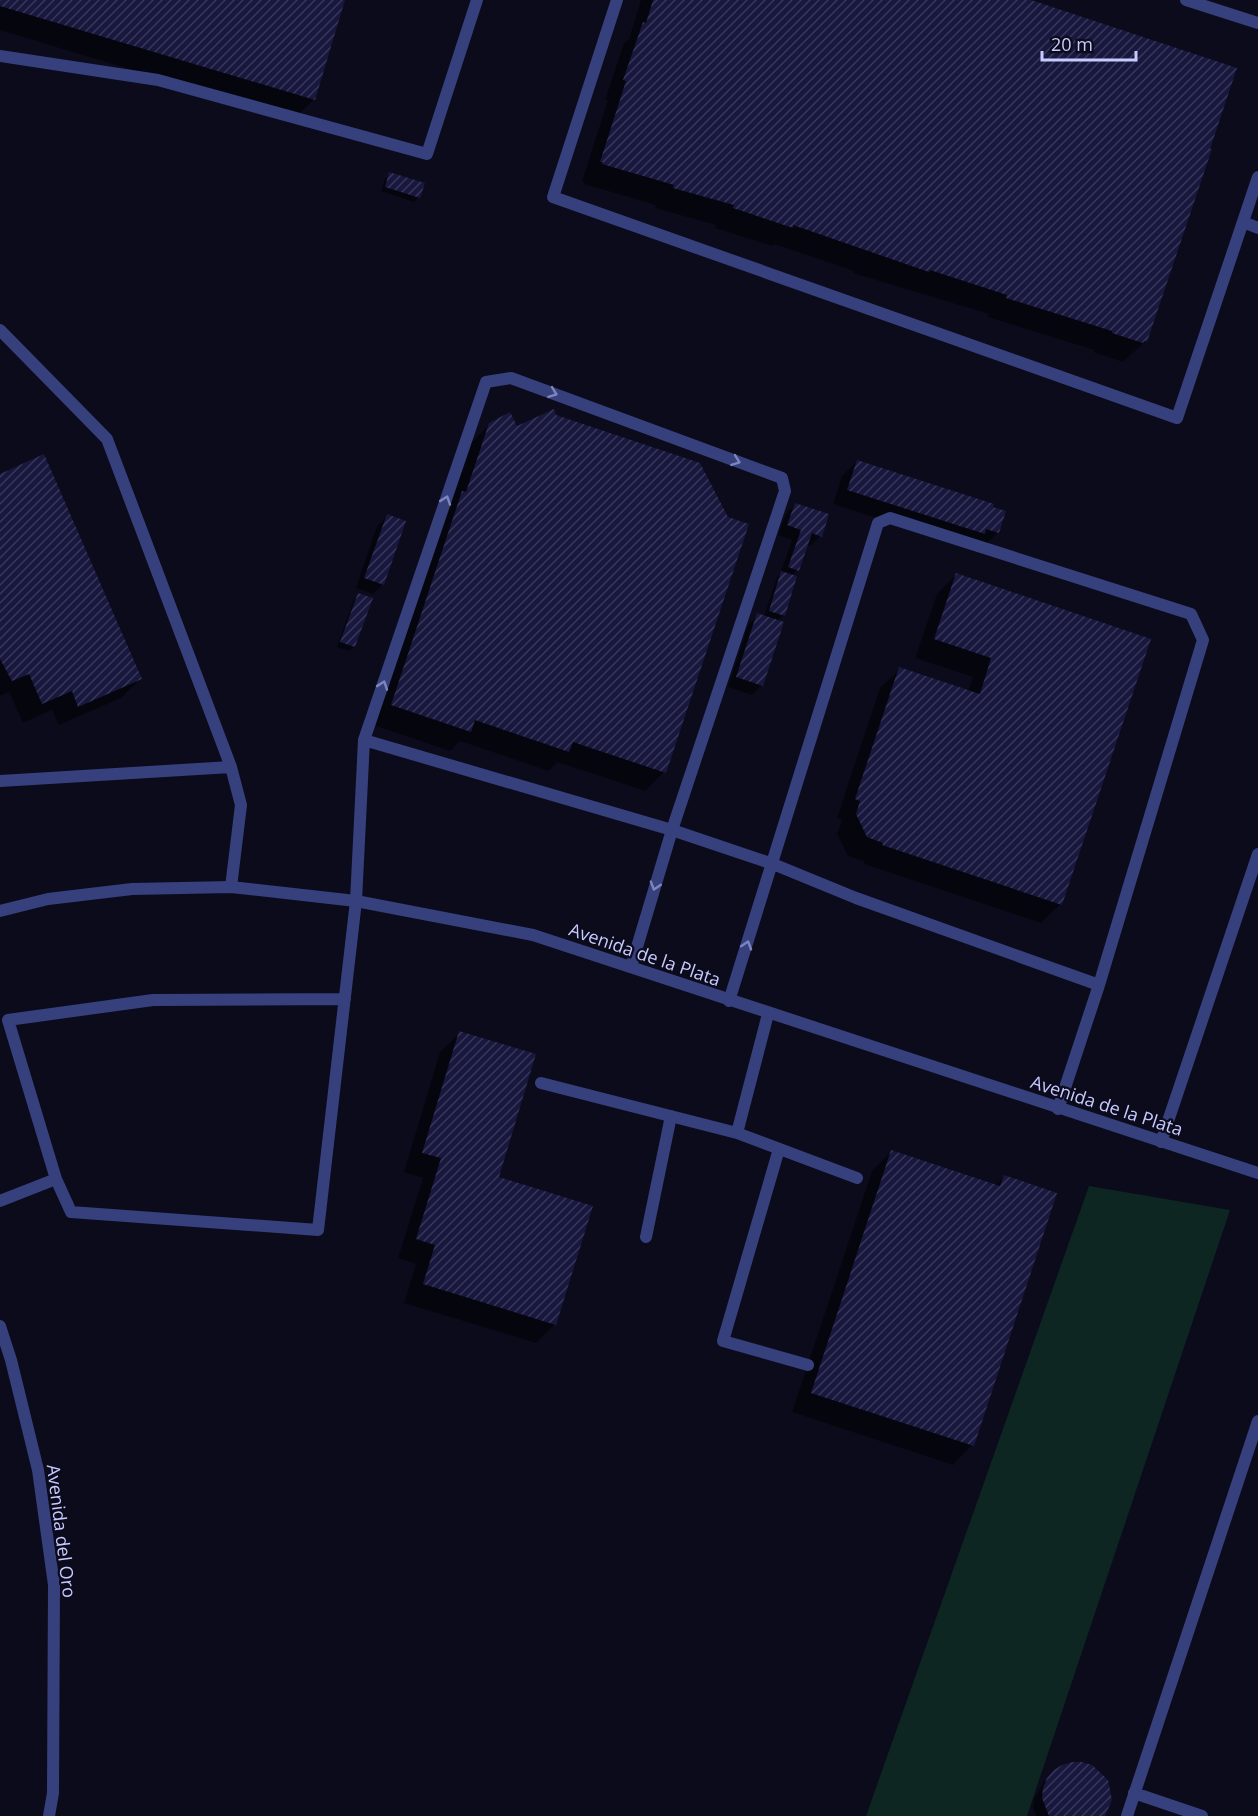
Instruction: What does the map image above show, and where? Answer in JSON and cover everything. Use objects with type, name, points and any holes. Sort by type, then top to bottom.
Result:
[{"type":"street","points":[[0,56],[158,80],[427,154],[477,0]]},
{"type":"street","points":[[617,0],[553,197],[1178,418],[1258,177]]},
{"type":"street","points":[[1186,0],[1258,23]]},
{"type":"street","points":[[1243,222],[1258,228]]},
{"type":"street","points":[[0,330],[107,439],[231,767],[241,805],[231,887]]},
{"type":"street","points":[[345,999],[153,1000],[8,1020],[56,1179],[71,1212],[318,1230],[345,999],[356,901],[364,740],[486,382],[511,378],[782,478],[785,490],[672,830],[631,967]]},
{"type":"street","points":[[729,1001],[878,523],[890,518],[1191,614],[1203,640],[1099,985],[1058,1108]]},
{"type":"street","points":[[364,740],[672,830],[773,864],[856,898],[1099,985]]},
{"type":"street","points":[[0,781],[231,767]]},
{"type":"street","points":[[1161,1142],[1258,854]]},
{"type":"street","name":"Avenida de la Plata","points":[[0,911],[48,899],[132,889],[231,887],[356,901],[533,935],[1258,1173]]},
{"type":"street","points":[[737,1133],[768,1014]]},
{"type":"street","points":[[541,1083],[737,1133],[857,1178]]},
{"type":"street","points":[[646,1236],[671,1116]]},
{"type":"street","points":[[779,1149],[723,1341],[808,1365]]},
{"type":"street","points":[[0,1201],[56,1179]]},
{"type":"street","name":"Avenida del Oro","points":[[0,1326],[38,1470],[54,1585],[53,1793],[49,1816]]},
{"type":"street","points":[[1126,1816],[1258,1421]]},
{"type":"street","points":[[1134,1793],[1203,1816]]},
{"type":"green space","points":[[1089,1186],[1230,1210],[1027,1816],[866,1816]]},
{"type":"building","points":[[0,0],[345,0],[315,100],[0,6]]},
{"type":"building","points":[[653,0],[1031,0],[1237,68],[1147,342],[1143,343],[1006,298],[1007,295],[930,270],[929,272],[793,225],[793,228],[733,208],[734,205],[673,188],[674,185],[602,164],[603,162],[600,162],[626,81],[623,80]]},
{"type":"building","points":[[389,172],[425,183],[420,198],[385,187]]},
{"type":"building","points":[[554,409],[556,415],[700,463],[728,517],[749,524],[666,773],[573,742],[569,752],[475,720],[471,732],[391,705],[462,491],[466,492],[489,423],[510,412],[517,426]]},
{"type":"building","points":[[44,454],[142,679],[78,707],[72,691],[42,704],[29,674],[12,681],[0,659],[0,474]]},
{"type":"building","points":[[857,460],[994,504],[993,507],[1006,511],[999,533],[986,529],[985,534],[847,490]]},
{"type":"building","points":[[795,503],[829,514],[822,537],[812,533],[799,571],[788,567],[801,530],[787,525]]},
{"type":"building","points":[[387,514],[406,521],[384,585],[364,578]]},
{"type":"building","points":[[781,571],[797,576],[785,616],[769,611]]},
{"type":"building","points":[[956,573],[1151,639],[1062,905],[882,845],[883,843],[867,837],[856,814],[860,801],[855,799],[899,667],[980,694],[991,658],[934,639]]},
{"type":"building","points":[[358,593],[373,598],[355,647],[340,642]]},
{"type":"building","points":[[757,613],[784,622],[763,686],[736,677]]},
{"type":"building","points":[[459,1031],[536,1054],[499,1177],[593,1206],[556,1325],[423,1284],[435,1245],[416,1239],[441,1158],[422,1153]]},
{"type":"building","points":[[891,1150],[1000,1186],[1004,1175],[1057,1193],[974,1446],[811,1393]]},
{"type":"building","points":[[1072,1762],[1092,1765],[1108,1780],[1112,1800],[1105,1816],[1049,1816],[1042,1798],[1047,1778],[1054,1770]]}]
